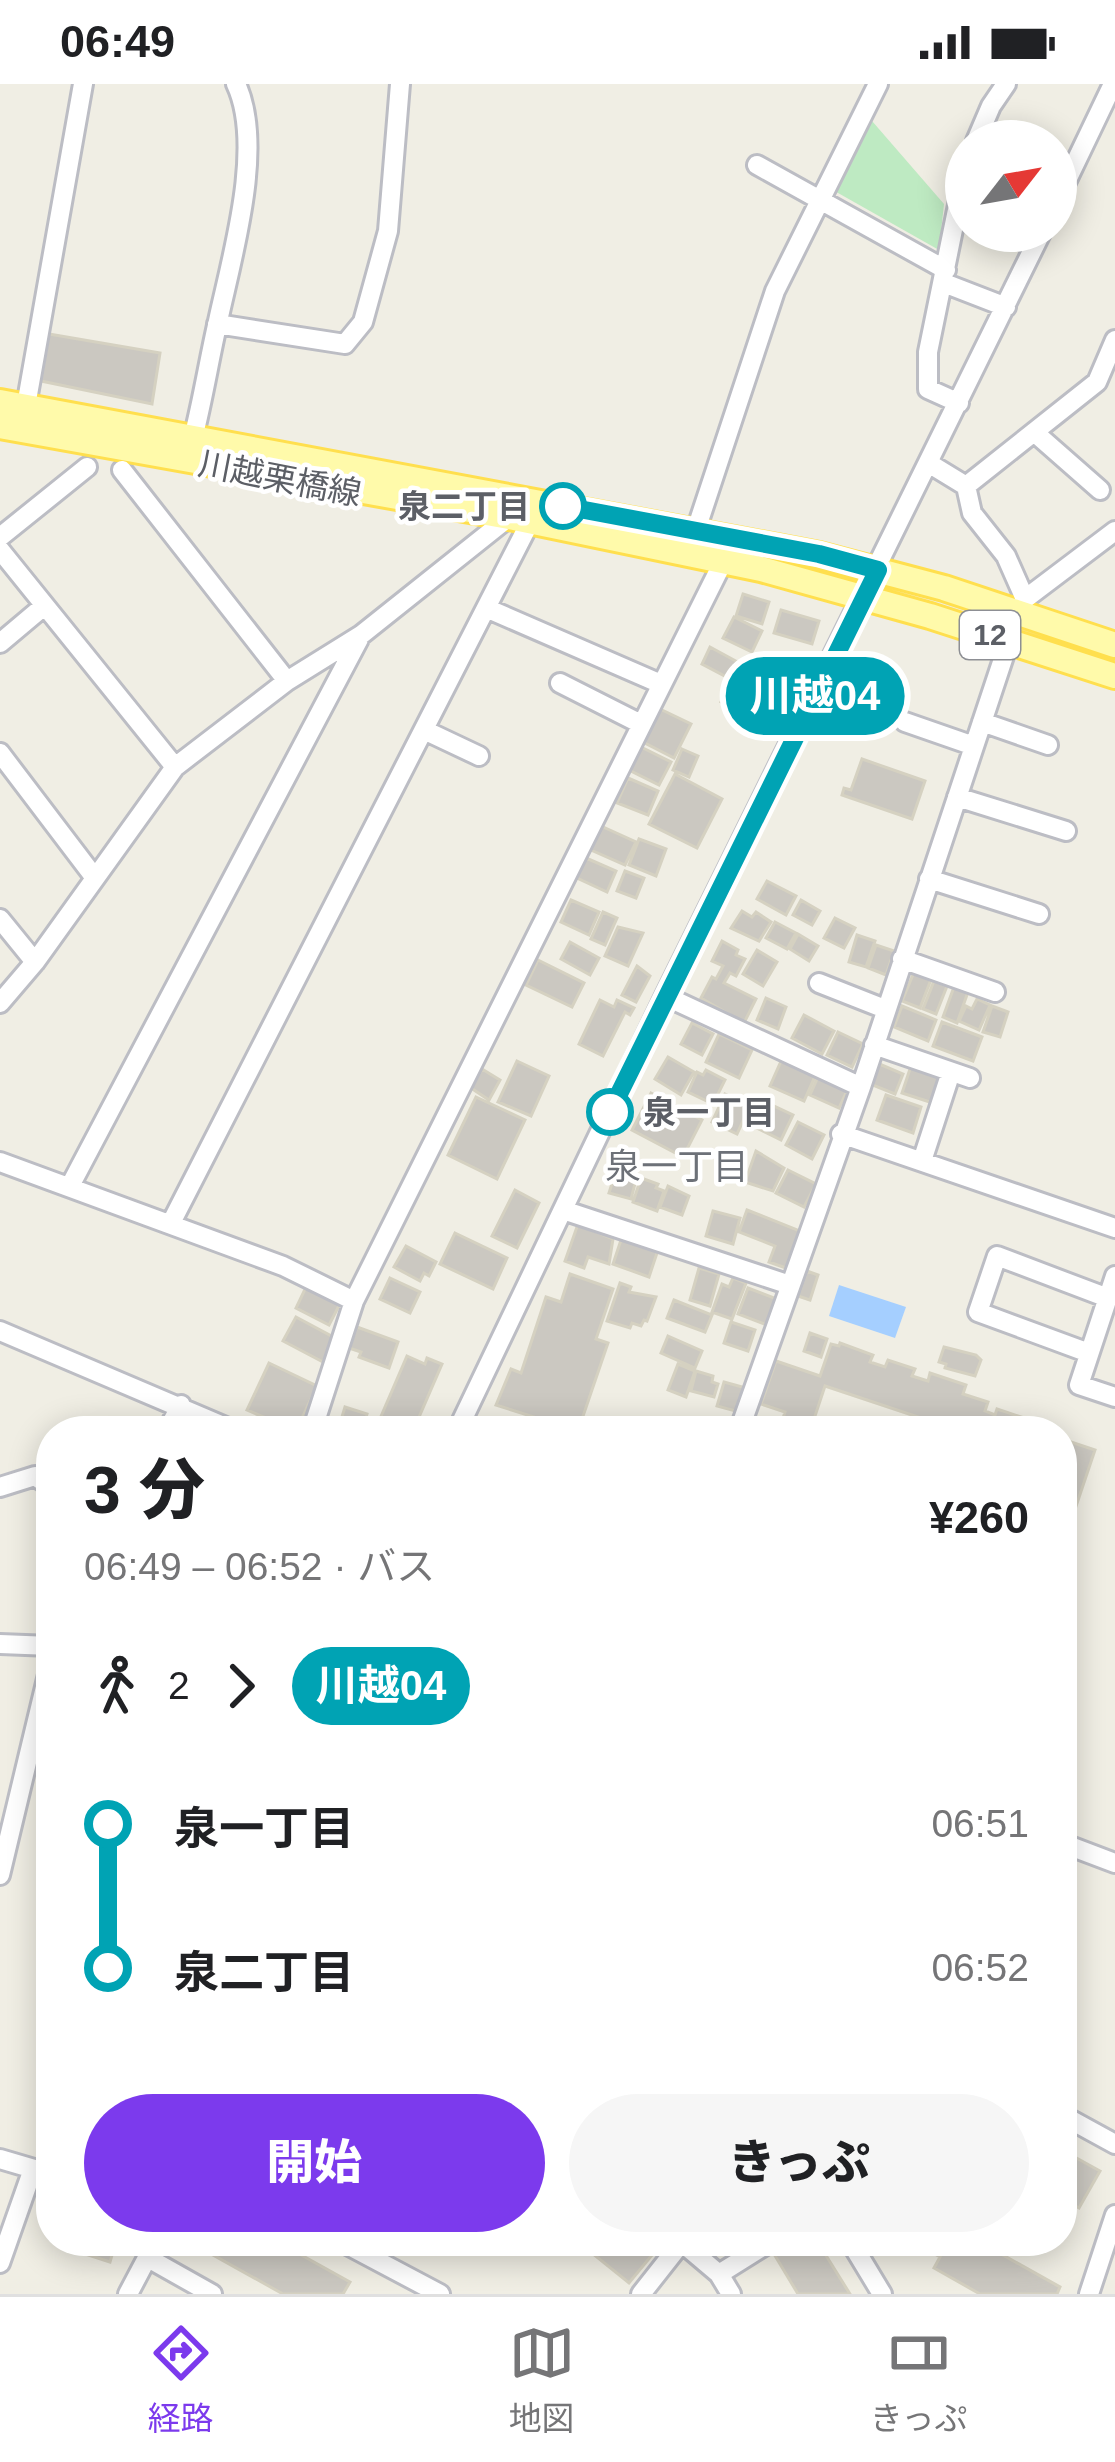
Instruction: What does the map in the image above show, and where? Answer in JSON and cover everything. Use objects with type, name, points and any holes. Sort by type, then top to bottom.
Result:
[{"type":"main road","name":"川越栗橋線","points":[[0,402],[696,530],[1022,606],[1109,642]]},
{"type":"main road","name":"川越栗橋線","points":[[0,426],[519,519],[723,562],[865,597],[1115,679]]},
{"type":"street","points":[[26,406],[83,84]]},
{"type":"street","points":[[193,438],[236,237],[247,153],[244,100],[236,84]]},
{"type":"street","points":[[217,324],[345,344],[363,322],[388,230],[400,84]]},
{"type":"street","points":[[696,530],[775,291],[878,84]]},
{"type":"street","points":[[985,120],[1006,84]]},
{"type":"street","points":[[1077,169],[1107,120],[1113,84]]},
{"type":"street","points":[[757,166],[945,277],[1006,307]]},
{"type":"street","points":[[950,252],[928,352],[928,389],[959,403]]},
{"type":"street","points":[[464,1416],[665,996],[1032,252]]},
{"type":"street","points":[[967,487],[1097,382],[1115,340]]},
{"type":"street","points":[[1034,433],[1100,490]]},
{"type":"street","points":[[930,464],[967,487],[972,513],[1006,556],[1022,606],[1115,531]]},
{"type":"street","points":[[0,537],[87,467]]},
{"type":"street","points":[[122,470],[287,681]]},
{"type":"street","points":[[171,1223],[486,608],[519,519]]},
{"type":"street","points":[[0,1003],[35,962],[175,767],[287,681],[361,635],[519,519]]},
{"type":"street","points":[[0,550],[175,767]]},
{"type":"street","points":[[317,1416],[354,1301],[723,562]]},
{"type":"street","points":[[0,643],[44,605]]},
{"type":"street","points":[[486,608],[661,684]]},
{"type":"street","points":[[70,1186],[361,635]]},
{"type":"street","points":[[744,1416],[861,1087],[1010,641]]},
{"type":"street","points":[[560,683],[641,724]]},
{"type":"street","points":[[905,722],[974,746]]},
{"type":"street","points":[[982,722],[1048,745]]},
{"type":"street","points":[[424,730],[479,756]]},
{"type":"street","points":[[0,753],[95,878]]},
{"type":"street","points":[[957,797],[1066,831]]},
{"type":"street","points":[[929,879],[1039,914]]},
{"type":"street","points":[[0,919],[35,962]]},
{"type":"street","points":[[902,959],[995,992]]},
{"type":"street","points":[[819,983],[885,1009]]},
{"type":"street","points":[[665,996],[861,1087]]},
{"type":"street","points":[[874,1045],[960,1075],[922,1161]]},
{"type":"street","points":[[842,1134],[1115,1228]]},
{"type":"street","points":[[0,1162],[283,1266],[354,1301]]},
{"type":"street","points":[[563,1210],[790,1285]]},
{"type":"street","points":[[1089,1354],[978,1312],[998,1256],[1108,1298]]},
{"type":"street","points":[[1115,1276],[1079,1385],[1115,1397]]},
{"type":"street","points":[[0,1331],[203,1416]]},
{"type":"street","points":[[175,1416],[181,1406]]},
{"type":"street","points":[[0,1487],[36,1477]]},
{"type":"street","points":[[0,1644],[36,1645]]},
{"type":"street","points":[[0,1875],[36,1741]]},
{"type":"street","points":[[1077,1849],[1115,1863]]},
{"type":"street","points":[[1077,2123],[1115,2144]]},
{"type":"street","points":[[0,2159],[36,2170]]},
{"type":"street","points":[[0,2263],[36,2185]]},
{"type":"street","points":[[1089,2294],[1115,2215]]},
{"type":"street","points":[[128,2294],[149,2256]]},
{"type":"street","points":[[160,2256],[212,2294]]},
{"type":"street","points":[[368,2256],[440,2294]]},
{"type":"street","points":[[641,2294],[670,2256]]},
{"type":"street","points":[[698,2256],[719,2274],[731,2294]]},
{"type":"street","points":[[719,2274],[748,2256]]},
{"type":"street","points":[[859,2256],[882,2294]]},
{"type":"green space","points":[[859,106],[944,204],[939,250],[831,189]]},
{"type":"water","points":[[839,1285],[906,1307],[895,1338],[829,1316]]},
{"type":"building","points":[[49,334],[160,353],[152,404],[41,381]]},
{"type":"building","points":[[743,594],[769,602],[762,624],[736,616]]},
{"type":"building","points":[[781,610],[819,621],[812,644],[774,633]]},
{"type":"building","points":[[734,617],[762,631],[752,652],[723,638]]},
{"type":"building","points":[[710,647],[745,666],[736,682],[702,664]]},
{"type":"building","points":[[732,683],[772,706],[761,725],[721,702]]},
{"type":"building","points":[[660,709],[691,724],[674,758],[643,742]]},
{"type":"building","points":[[641,747],[671,762],[659,785],[629,770]]},
{"type":"building","points":[[682,749],[698,756],[689,777],[673,770]]},
{"type":"building","points":[[862,759],[925,781],[912,819],[842,795],[844,788],[851,790]]},
{"type":"building","points":[[675,774],[722,799],[697,848],[649,824]]},
{"type":"building","points":[[628,778],[658,791],[648,815],[617,803]]},
{"type":"building","points":[[601,826],[636,842],[625,865],[591,850]]},
{"type":"building","points":[[639,839],[666,849],[656,876],[629,865]]},
{"type":"building","points":[[586,858],[616,871],[607,892],[577,878]]},
{"type":"building","points":[[625,871],[644,878],[636,898],[617,891]]},
{"type":"building","points":[[767,881],[796,896],[786,915],[757,899]]},
{"type":"building","points":[[571,900],[599,912],[589,935],[561,922]]},
{"type":"building","points":[[801,900],[820,911],[812,925],[793,915]]},
{"type":"building","points":[[742,911],[752,917],[756,912],[771,922],[759,941],[731,928]]},
{"type":"building","points":[[603,912],[617,918],[605,945],[591,939]]},
{"type":"building","points":[[835,918],[855,928],[844,948],[824,938]]},
{"type":"building","points":[[775,922],[796,933],[787,949],[766,938]]},
{"type":"building","points":[[618,927],[643,933],[628,966],[605,956]]},
{"type":"building","points":[[798,934],[818,946],[809,961],[790,949]]},
{"type":"building","points":[[857,935],[875,941],[866,967],[849,962]]},
{"type":"building","points":[[722,941],[745,959],[736,976],[730,973],[724,983],[756,999],[744,1023],[701,998],[723,966],[712,961]]},
{"type":"building","points":[[570,942],[599,958],[590,975],[561,959]]},
{"type":"building","points":[[876,945],[894,951],[886,975],[868,968]]},
{"type":"building","points":[[757,950],[777,962],[763,986],[743,974]]},
{"type":"building","points":[[538,960],[584,983],[572,1007],[526,985]]},
{"type":"building","points":[[637,966],[650,976],[636,1002],[622,995]]},
{"type":"building","points":[[915,970],[932,977],[920,1008],[902,1001]]},
{"type":"building","points":[[934,981],[947,986],[936,1014],[923,1009]]},
{"type":"building","points":[[954,987],[968,992],[957,1023],[943,1017]]},
{"type":"building","points":[[766,998],[786,1007],[778,1029],[757,1020]]},
{"type":"building","points":[[977,999],[990,1005],[979,1030],[959,1021],[966,1006],[972,1009]]},
{"type":"building","points":[[600,1000],[614,1007],[617,1000],[634,1008],[630,1015],[625,1012],[603,1056],[579,1044]]},
{"type":"building","points":[[902,1006],[936,1020],[928,1041],[894,1027]]},
{"type":"building","points":[[992,1006],[1008,1012],[1000,1037],[983,1032]]},
{"type":"building","points":[[804,1015],[834,1031],[822,1054],[792,1038]]},
{"type":"building","points":[[942,1022],[982,1037],[973,1061],[933,1046]]},
{"type":"building","points":[[692,1023],[713,1034],[702,1055],[681,1044]]},
{"type":"building","points":[[838,1032],[863,1044],[852,1067],[827,1055]]},
{"type":"building","points":[[719,1034],[752,1050],[739,1078],[706,1062]]},
{"type":"building","points":[[668,1057],[694,1072],[681,1095],[655,1079]]},
{"type":"building","points":[[782,1059],[816,1074],[804,1101],[770,1086]]},
{"type":"building","points":[[517,1061],[549,1076],[531,1116],[498,1102]]},
{"type":"building","points":[[877,1063],[903,1074],[895,1094],[870,1084]]},
{"type":"building","points":[[911,1066],[942,1077],[933,1103],[902,1093]]},
{"type":"building","points":[[482,1069],[500,1080],[489,1100],[471,1088]]},
{"type":"building","points":[[706,1070],[725,1080],[713,1104],[688,1092],[697,1072],[703,1075]]},
{"type":"building","points":[[818,1077],[847,1091],[839,1108],[810,1095]]},
{"type":"building","points":[[651,1093],[702,1120],[683,1157],[632,1130]]},
{"type":"building","points":[[725,1094],[750,1106],[737,1134],[712,1122]]},
{"type":"building","points":[[886,1095],[921,1107],[913,1133],[877,1120]]},
{"type":"building","points":[[476,1097],[525,1120],[497,1179],[448,1155]]},
{"type":"building","points":[[761,1100],[793,1115],[781,1140],[749,1124]]},
{"type":"building","points":[[798,1122],[824,1135],[812,1159],[786,1145]]},
{"type":"building","points":[[756,1151],[784,1168],[773,1191],[745,1182]]},
{"type":"building","points":[[788,1170],[816,1184],[804,1207],[776,1193]]},
{"type":"building","points":[[615,1174],[636,1180],[631,1199],[609,1193]]},
{"type":"building","points":[[641,1178],[664,1191],[657,1211],[633,1202]]},
{"type":"building","points":[[668,1186],[689,1196],[682,1215],[660,1207]]},
{"type":"building","points":[[515,1190],[539,1203],[517,1248],[492,1236]]},
{"type":"building","points":[[747,1210],[800,1231],[786,1268],[769,1262],[775,1246],[739,1232]]},
{"type":"building","points":[[713,1211],[740,1218],[733,1244],[706,1236]]},
{"type":"building","points":[[578,1224],[613,1239],[609,1264],[588,1257],[584,1268],[565,1261]]},
{"type":"building","points":[[455,1233],[507,1258],[493,1289],[440,1264]]},
{"type":"building","points":[[622,1237],[658,1250],[649,1277],[613,1264]]},
{"type":"building","points":[[406,1246],[436,1262],[429,1276],[424,1273],[420,1281],[394,1267]]},
{"type":"building","points":[[699,1268],[719,1274],[710,1306],[690,1300]]},
{"type":"building","points":[[807,1271],[818,1275],[810,1300],[798,1296]]},
{"type":"building","points":[[570,1274],[613,1289],[596,1339],[608,1343],[583,1416],[531,1416],[496,1405],[511,1369],[521,1373],[546,1297],[561,1302]]},
{"type":"building","points":[[390,1278],[420,1292],[410,1313],[380,1299]]},
{"type":"building","points":[[733,1278],[746,1283],[732,1319],[712,1312],[722,1284],[729,1287]]},
{"type":"building","points":[[620,1283],[631,1287],[629,1292],[656,1297],[641,1326],[607,1321]]},
{"type":"building","points":[[307,1285],[341,1302],[329,1325],[296,1308]]},
{"type":"building","points":[[748,1288],[777,1299],[767,1325],[738,1314]]},
{"type":"building","points":[[674,1300],[712,1315],[705,1332],[667,1318]]},
{"type":"building","points":[[296,1317],[335,1338],[323,1362],[283,1341]]},
{"type":"building","points":[[731,1322],[755,1330],[748,1351],[724,1343]]},
{"type":"building","points":[[357,1327],[398,1342],[389,1368],[349,1348]]},
{"type":"building","points":[[810,1333],[827,1339],[821,1357],[804,1351]]},
{"type":"building","points":[[668,1336],[702,1351],[695,1368],[661,1353]]},
{"type":"building","points":[[831,1344],[873,1355],[870,1362],[885,1367],[888,1360],[915,1369],[912,1376],[928,1381],[930,1373],[966,1385],[963,1394],[988,1402],[985,1411],[995,1415],[997,1409],[1018,1416],[915,1416],[825,1386],[815,1416],[784,1416],[785,1412],[761,1404],[776,1361],[820,1376]]},
{"type":"building","points":[[944,1347],[976,1355],[981,1360],[975,1376],[945,1368],[939,1362]]},
{"type":"building","points":[[407,1356],[425,1364],[427,1358],[442,1364],[419,1416],[381,1416]]},
{"type":"building","points":[[269,1363],[317,1386],[303,1416],[261,1416],[247,1410]]},
{"type":"building","points":[[678,1364],[695,1371],[686,1397],[668,1390]]},
{"type":"building","points":[[696,1371],[713,1376],[712,1382],[718,1384],[714,1397],[691,1391]]},
{"type":"building","points":[[724,1382],[746,1388],[739,1412],[717,1406]]},
{"type":"building","points":[[345,1407],[367,1414],[366,1416],[342,1416]]},
{"type":"building","points":[[1077,1444],[1095,1450],[1077,1503]]},
{"type":"building","points":[[1077,2158],[1100,2171],[1077,2207]]},
{"type":"building","points":[[215,2256],[303,2256],[350,2282],[343,2294],[283,2294]]},
{"type":"building","points":[[596,2256],[651,2256],[629,2283]]},
{"type":"building","points":[[775,2256],[826,2256],[850,2294],[798,2294]]},
{"type":"building","points":[[1005,2256],[1060,2287],[1057,2294],[980,2294],[934,2268],[940,2257]]},
{"type":"bus line","name":"川越04","points":[[563,506],[819,554],[878,570],[610,1112]]},
{"type":"place","name":"泉二丁目","points":[[563,506]]},
{"type":"place","name":"泉一丁目","points":[[610,1112]]},
{"type":"district","name":"泉一丁目","points":[[677,1166]]}]
